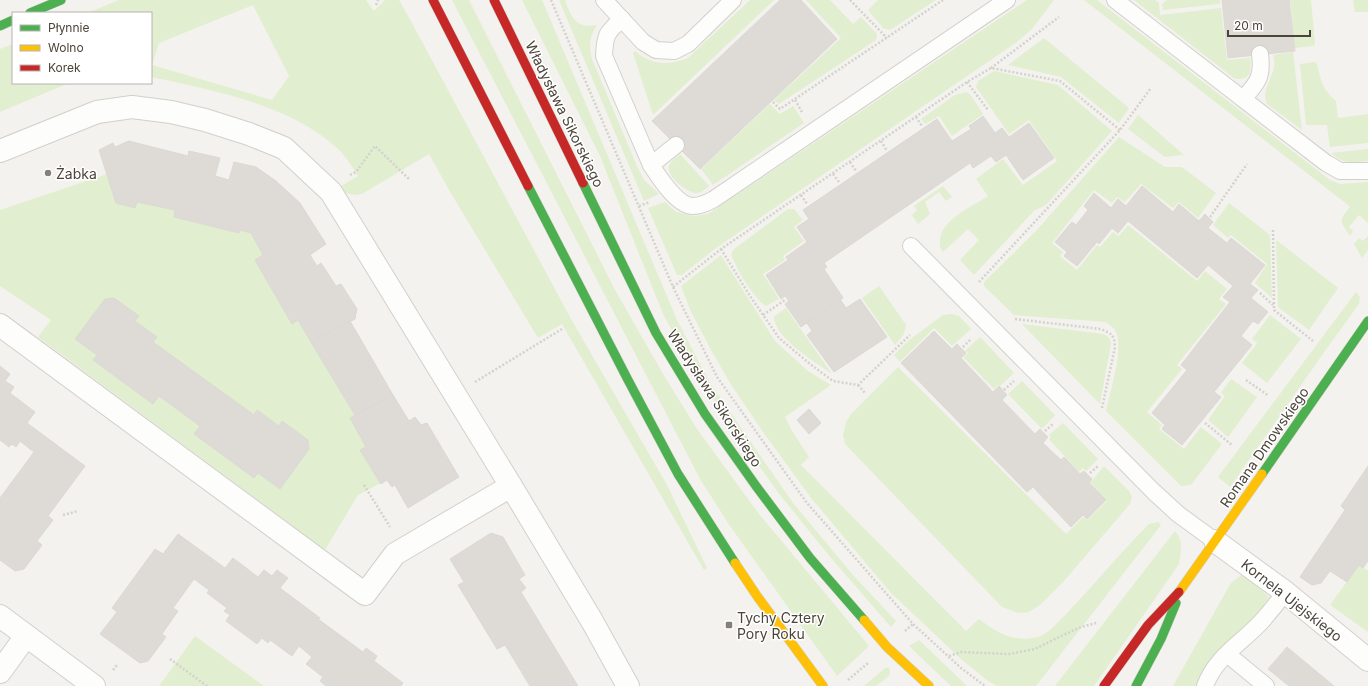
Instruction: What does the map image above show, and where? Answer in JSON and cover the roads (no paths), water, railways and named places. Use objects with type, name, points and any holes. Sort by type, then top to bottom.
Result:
[{"type":"street","points":[[32,12],[62,0]]},
{"type":"street","points":[[433,0],[628,380],[678,474],[757,596],[823,686]]},
{"type":"street","name":"Władysława Sikorskiego","points":[[494,0],[656,333],[705,414],[756,486],[810,558],[887,646],[929,686]]},
{"type":"street","points":[[0,26],[12,20]]},
{"type":"street","points":[[0,151],[97,112],[132,107],[171,112],[205,120],[249,134],[284,148],[331,192],[512,486],[592,621],[628,686]]},
{"type":"street","name":"Romana Dmowskiego","points":[[1104,686],[1148,625],[1182,588],[1368,321]]},
{"type":"street","points":[[0,325],[365,594],[395,554],[512,486]]},
{"type":"street","name":"Kornela Ujejskiego","points":[[1215,541],[1285,592],[1368,660]]},
{"type":"street","name":"Romana Dmowskiego","points":[[1136,686],[1161,639],[1182,588]]},
{"type":"street","points":[[0,616],[94,686]]},
{"type":"street","points":[[0,672],[26,636]]},
{"type":"lane","points":[[604,0],[643,42],[656,50],[674,51],[688,44],[733,0]]},
{"type":"lane","points":[[622,19],[608,31],[604,42],[604,56],[651,165],[664,183],[682,202],[692,206],[704,204],[714,199],[1007,0]]},
{"type":"lane","points":[[1115,0],[1326,163],[1340,171],[1368,171]]},
{"type":"lane","points":[[1243,99],[1253,88],[1260,75],[1262,67],[1260,54]]},
{"type":"lane","points":[[651,165],[676,144]]},
{"type":"lane","points":[[911,246],[1154,492],[1178,514],[1215,541]]},
{"type":"lane","points":[[1205,686],[1208,678],[1220,660],[1262,622],[1285,592]]},
{"type":"lane","points":[[1227,654],[1266,686]]},
{"type":"place","name":"Żabka","points":[[48,173]]},
{"type":"place","name":"Tychy Cztery Pory Roku","points":[[729,625]]}]
